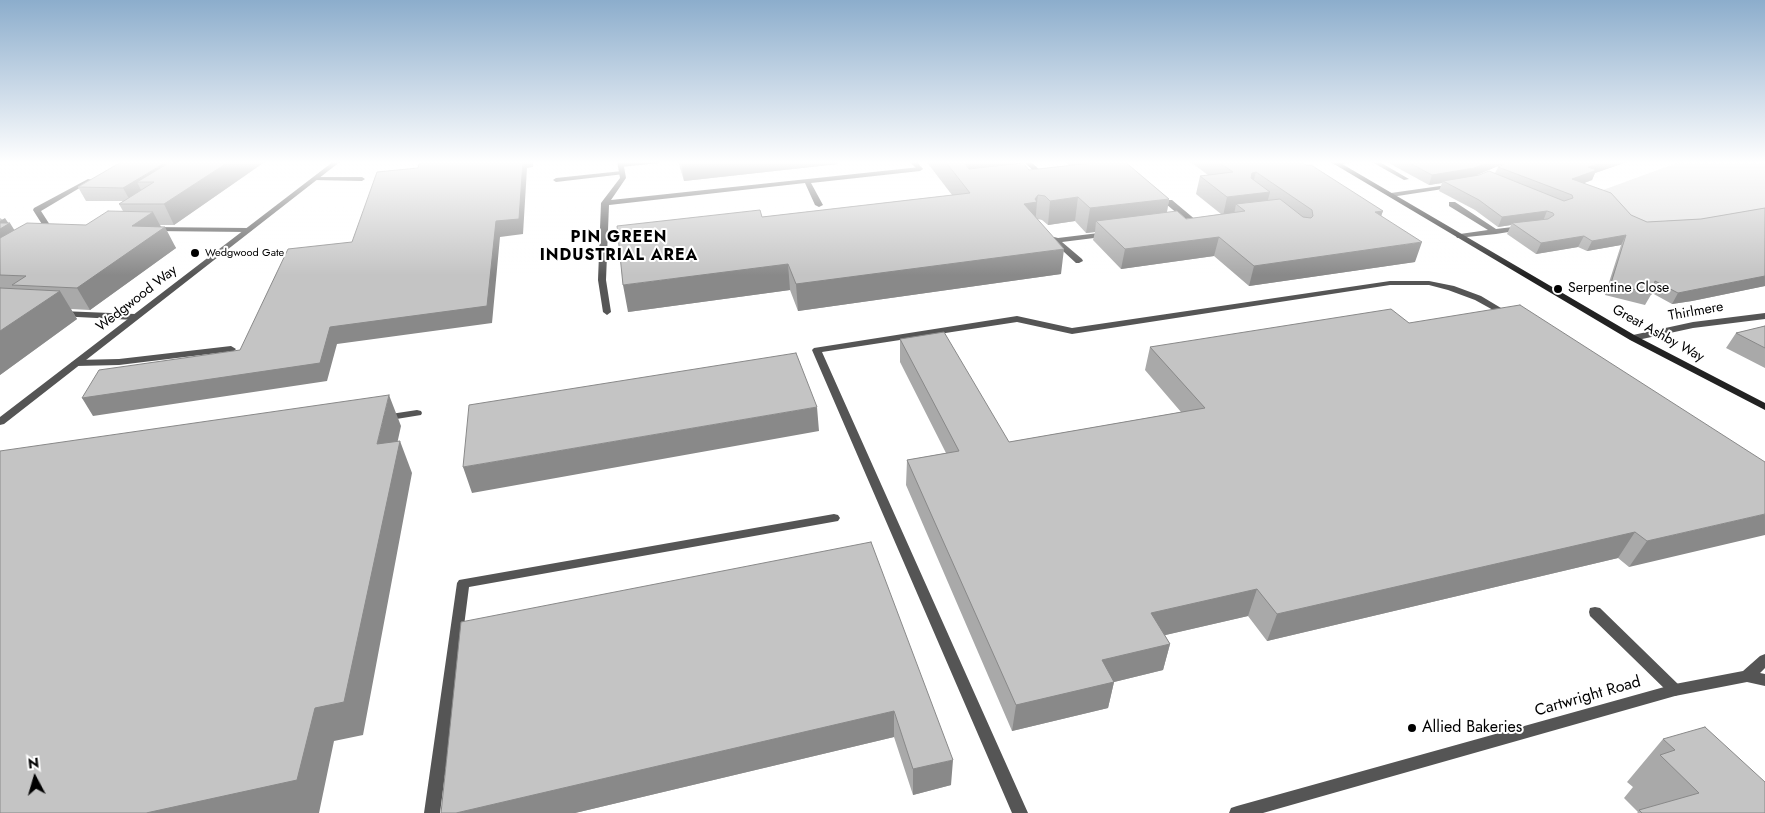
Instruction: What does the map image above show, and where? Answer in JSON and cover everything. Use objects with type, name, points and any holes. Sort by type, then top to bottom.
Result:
[{"type":"street","points":[[56,199],[36,210],[48,227],[64,227]]},
{"type":"street","name":"Wedgwood Way","points":[[0,422],[288,199]]},
{"type":"street","points":[[607,312],[602,280],[606,203],[609,199]]},
{"type":"street","points":[[606,203],[643,199]]},
{"type":"street","points":[[816,199],[819,205]]},
{"type":"street","points":[[1165,199],[1194,223]]},
{"type":"street","name":"Great Ashby Way","points":[[1398,199],[1633,338],[1765,407]]},
{"type":"street","points":[[1452,204],[1496,232]]},
{"type":"street","points":[[1184,224],[1203,222]]},
{"type":"street","points":[[1460,236],[1534,226]]},
{"type":"street","points":[[144,229],[248,230]]},
{"type":"street","points":[[1078,261],[1053,238],[1115,233]]},
{"type":"street","points":[[1020,813],[817,350],[1017,319],[1072,331],[1390,283],[1429,283],[1451,288],[1478,298],[1518,321]]},
{"type":"street","points":[[48,313],[135,317]]},
{"type":"street","name":"Thirlmere","points":[[1633,338],[1722,320],[1764,317]]},
{"type":"street","points":[[76,363],[119,362],[231,348]]},
{"type":"street","points":[[369,420],[417,413]]},
{"type":"street","points":[[432,813],[463,583],[834,518]]},
{"type":"street","points":[[1595,612],[1675,690]]},
{"type":"street","points":[[1747,676],[1765,660]]},
{"type":"street","name":"Cartwright Road","points":[[1237,813],[1675,690],[1747,676],[1765,680]]},
{"type":"shaded area","points":[[1610,199],[1765,199],[1765,211],[1650,231],[1627,220]]},
{"type":"building","points":[[127,199],[172,199],[164,204],[119,204]]},
{"type":"building","points":[[367,199],[520,199],[519,219],[496,221],[487,306],[330,327],[320,363],[82,398],[99,370],[240,350],[288,249],[352,242]]},
{"type":"building","points":[[919,199],[1035,199],[1037,202],[1024,204],[1064,249],[796,284],[788,264],[623,285],[617,226],[760,210],[762,217]]},
{"type":"building","points":[[1048,199],[1064,199],[1050,201]]},
{"type":"building","points":[[1080,199],[1169,199],[1090,208]]},
{"type":"building","points":[[1280,199],[1303,217],[1311,218],[1313,216],[1312,210],[1296,199],[1364,199],[1383,211],[1375,212],[1422,242],[1254,266],[1219,237],[1125,249],[1096,221],[1177,211],[1186,219],[1245,211],[1236,204]]},
{"type":"building","points":[[1477,199],[1559,199],[1564,201],[1570,199],[1616,199],[1631,215],[1647,222],[1701,219],[1765,208],[1765,276],[1678,293],[1655,281],[1652,294],[1611,283],[1626,235],[1592,241],[1584,236],[1541,243],[1512,223],[1548,219],[1554,215],[1553,213],[1547,211],[1502,217]]},
{"type":"building","points":[[108,211],[153,212],[132,226],[165,227],[77,288],[12,285],[26,276],[0,275],[0,238],[27,223],[86,225]]},
{"type":"building","points":[[0,223],[10,223],[0,229]]},
{"type":"building","points":[[0,288],[60,291],[0,331]]},
{"type":"building","points":[[1520,305],[1765,462],[1765,514],[1647,541],[1635,532],[1277,614],[1257,589],[1151,613],[1170,644],[1102,660],[1114,682],[1016,705],[907,460],[959,451],[900,339],[944,332],[1009,442],[1205,408],[1150,347],[1391,309],[1409,323]]},
{"type":"building","points":[[1765,326],[1765,348],[1736,333]]},
{"type":"building","points":[[796,353],[817,407],[463,467],[469,405]]},
{"type":"building","points":[[389,395],[377,444],[400,441],[344,702],[315,708],[297,780],[146,813],[0,813],[0,451]]},
{"type":"building","points":[[871,542],[953,760],[913,769],[894,711],[456,813],[441,813],[461,622]]},
{"type":"building","points":[[1705,727],[1765,782],[1765,813],[1642,813],[1639,810],[1699,793],[1660,755],[1675,750],[1663,739]]},
{"type":"place","name":"Wedgwood Gate","points":[[195,253]]},
{"type":"place","name":"Serpentine Close","points":[[1558,289]]},
{"type":"place","name":"Allied Bakeries","points":[[1412,728]]},
{"type":"district","name":"PIN GREEN INDUSTRIAL AREA","points":[[619,247]]}]
